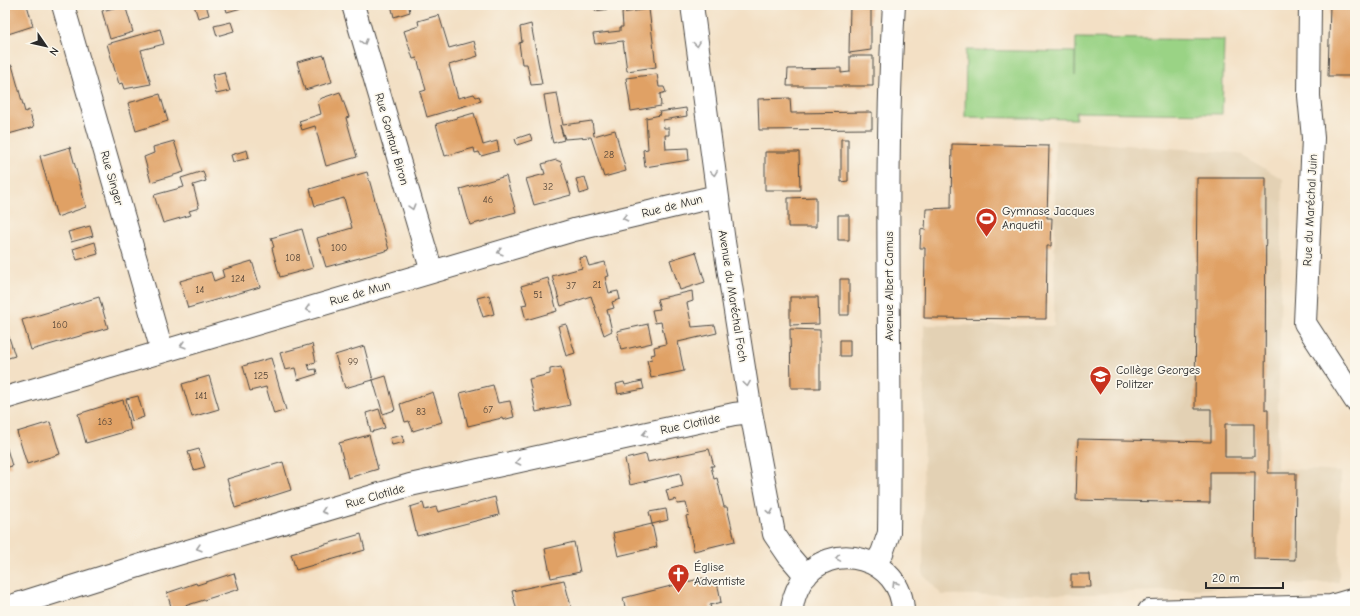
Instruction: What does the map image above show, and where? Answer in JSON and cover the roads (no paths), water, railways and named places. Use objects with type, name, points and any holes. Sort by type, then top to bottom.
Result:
[{"type":"street","name":"Rue Singer","points":[[63,5],[162,351]]},
{"type":"street","name":"Rue Gontaut Biron","points":[[352,5],[432,272]]},
{"type":"street","name":"Avenue du Maréchal Foch","points":[[692,5],[717,196],[751,412],[774,534],[789,556],[806,576]]},
{"type":"street","name":"Avenue Albert Camus","points":[[875,564],[882,553],[889,533],[889,147],[890,66],[894,5]]},
{"type":"street","name":"Rue du Maréchal Juin","points":[[1310,5],[1309,96],[1314,138],[1305,323],[1355,400]]},
{"type":"street","name":"Rue de Mun","points":[[5,398],[574,230],[717,196]]},
{"type":"street","name":"Rue Clotilde","points":[[5,608],[151,562],[410,485],[734,414],[751,412]]},
{"type":"street","points":[[792,611],[797,590],[806,576],[817,566],[831,559],[846,557],[861,558],[875,564],[888,574],[898,587],[903,603],[903,611]]},
{"type":"street","points":[[1149,611],[1331,606],[1355,599]]},
{"type":"place","name":"Gymnase Jacques Anquetil","points":[[986,238]]},
{"type":"place","name":"Collège Georges Politzer","points":[[1101,396]]},
{"type":"place","name":"Église Adventiste","points":[[678,594]]}]
